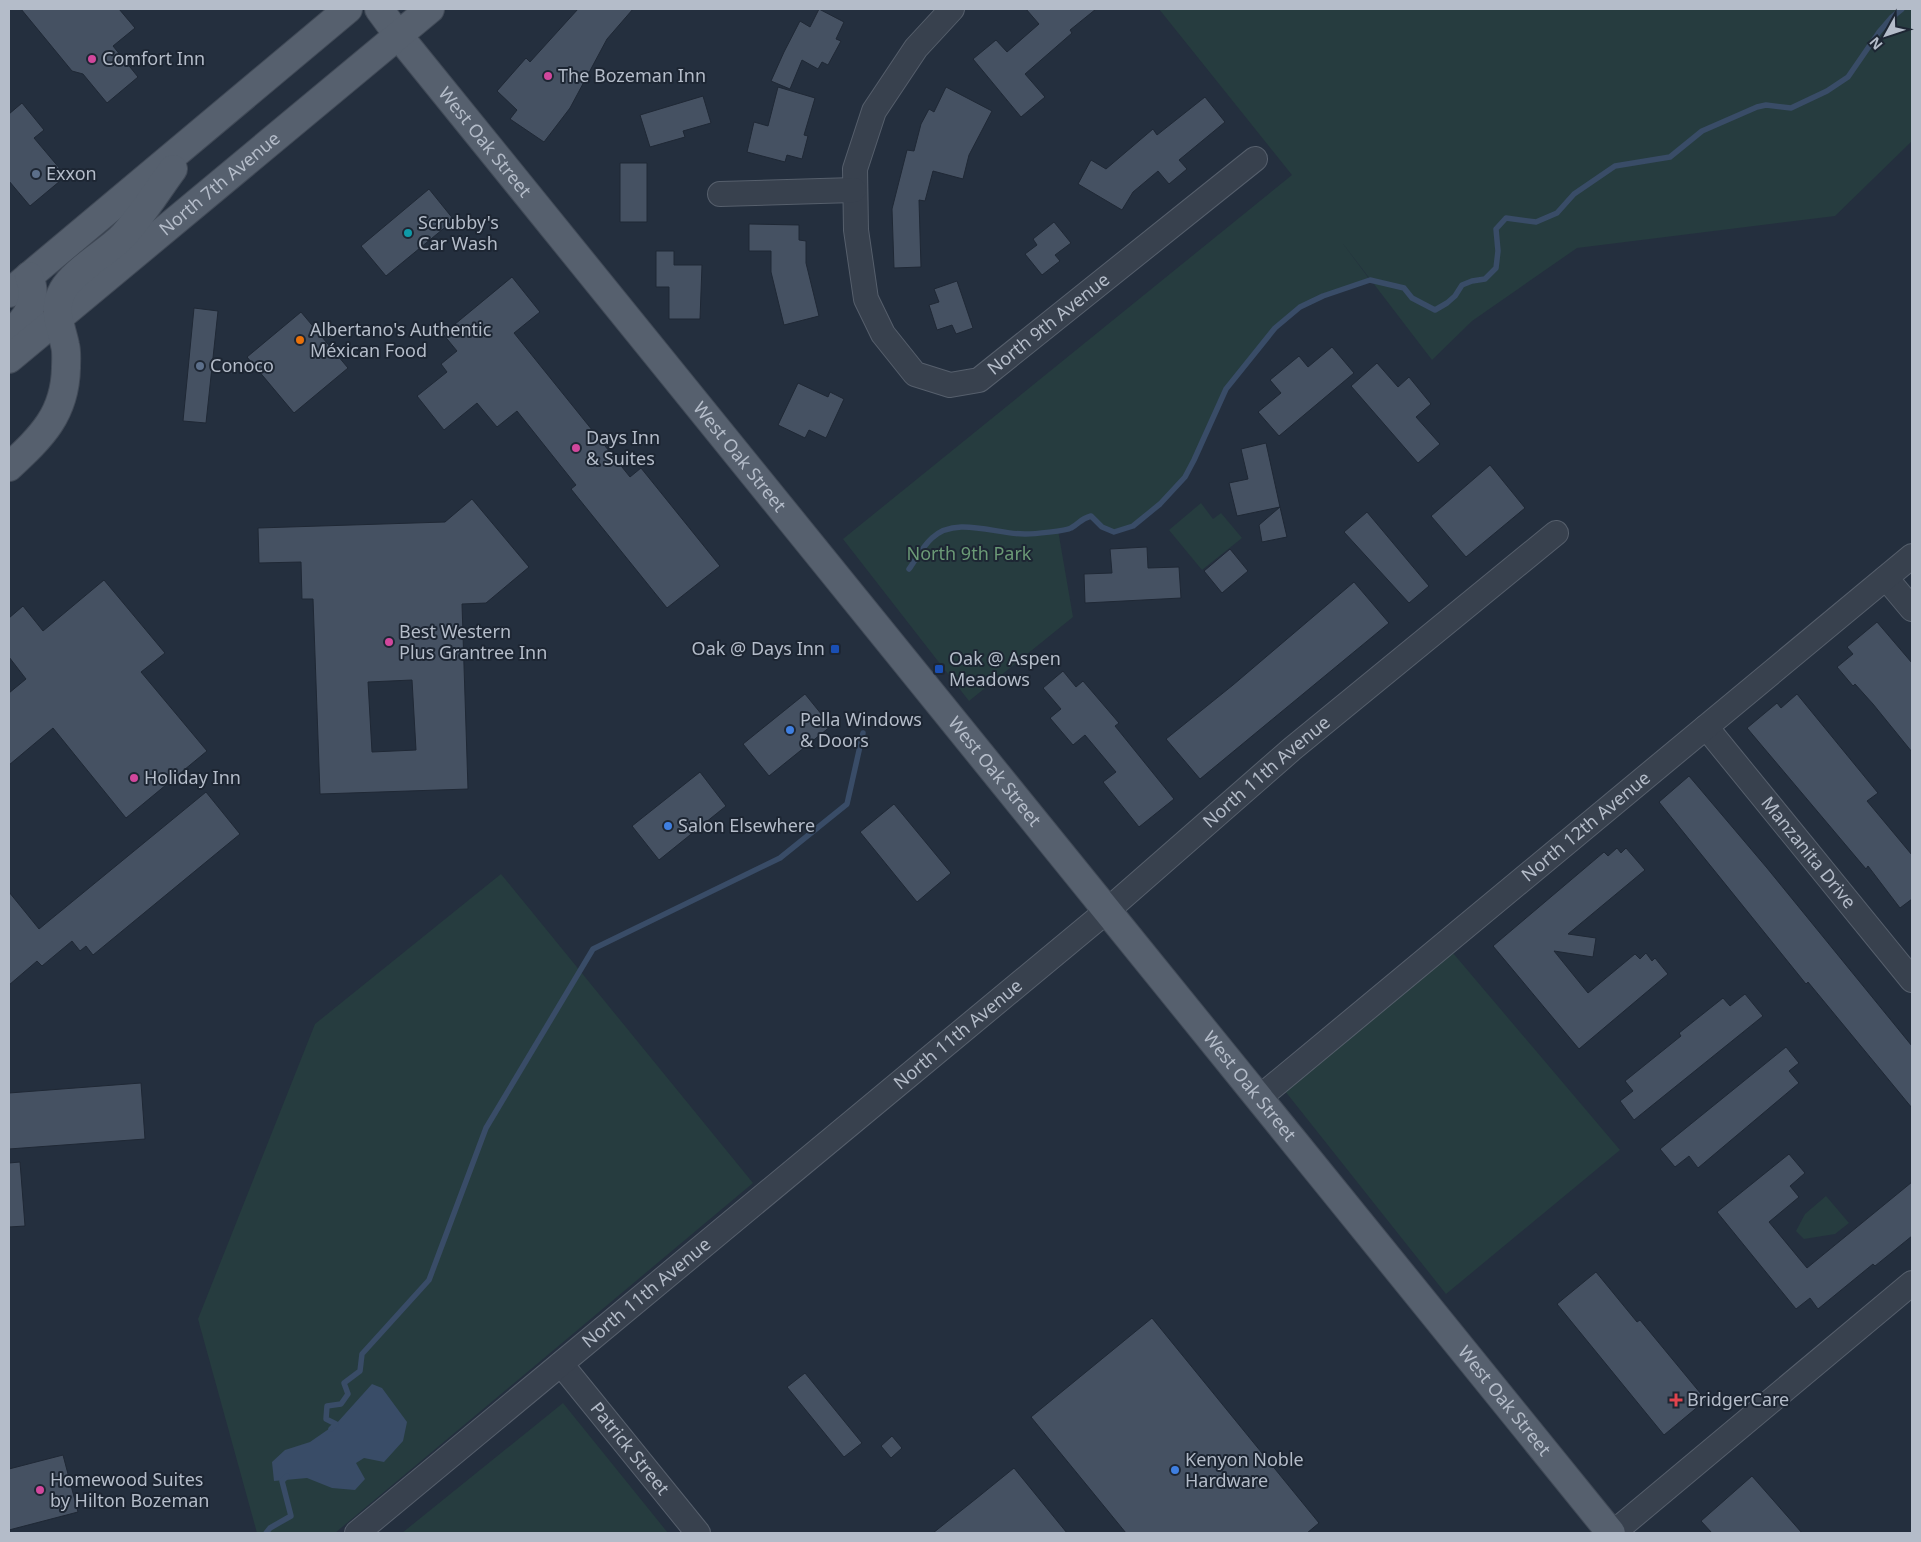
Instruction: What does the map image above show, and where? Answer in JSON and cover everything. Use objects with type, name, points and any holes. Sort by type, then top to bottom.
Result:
[{"type":"main road","points":[[9,293],[348,9]]},
{"type":"main road","name":"West Oak Street","points":[[379,9],[943,710],[1108,910],[1612,1533]]},
{"type":"main road","name":"North 7th Avenue","points":[[9,359],[430,9]]},
{"type":"main road","points":[[9,467],[47,429],[58,409],[65,386],[66,348],[57,319],[60,296],[68,284],[128,230],[198,134]]},
{"type":"main road","points":[[9,334],[24,320],[32,304],[34,286],[30,276]]},
{"type":"street","name":"North 9th Avenue","points":[[952,9],[916,48],[874,111],[855,169],[856,230],[866,299],[883,334],[915,374],[950,385],[979,380],[1255,159]]},
{"type":"street","points":[[720,194],[854,190]]},
{"type":"street","name":"North 11th Avenue","points":[[357,1533],[1108,910],[1292,749],[1556,533]]},
{"type":"street","name":"North 12th Avenue","points":[[1259,1098],[1912,556]]},
{"type":"street","points":[[1886,578],[1912,609]]},
{"type":"street","name":"Manzanita Drive","points":[[1706,727],[1912,980]]},
{"type":"street","points":[[1612,1533],[1912,1283]]},
{"type":"street","name":"Patrick Street","points":[[561,1364],[698,1533]]},
{"type":"green space","name":"North 9th Park","points":[[1159,9],[1912,9],[1912,141],[1835,216],[1577,248],[1472,321],[1432,360],[1341,241],[1370,280],[1323,296],[1300,307],[1275,328],[1226,389],[1185,477],[1160,504],[1133,526],[1114,532],[1102,527],[1091,516],[1081,519],[1070,529],[1058,530],[1073,617],[969,701],[843,539],[1292,175]]},
{"type":"green space","points":[[1201,503],[1213,519],[1221,513],[1242,538],[1202,570],[1169,530]]},
{"type":"green space","points":[[501,874],[753,1183],[335,1533],[257,1533],[198,1319],[315,1024]]},
{"type":"green space","points":[[1447,946],[1620,1150],[1446,1294],[1281,1086]]},
{"type":"green space","points":[[1826,1196],[1849,1223],[1835,1234],[1804,1239],[1796,1231],[1805,1214]]},
{"type":"green space","points":[[563,1403],[668,1533],[402,1533]]},
{"type":"water","points":[[372,1384],[382,1388],[407,1422],[403,1441],[384,1462],[364,1458],[356,1463],[365,1479],[355,1490],[332,1488],[307,1478],[274,1481],[272,1462],[285,1450],[310,1442],[336,1424]]},
{"type":"building","name":"Comfort Inn","points":[[21,9],[119,9],[135,28],[113,46],[138,77],[107,103],[83,74],[72,71]]},
{"type":"building","name":"The Bozeman Inn","points":[[578,9],[633,9],[607,39],[570,108],[544,142],[510,119],[517,110],[497,91],[526,58],[530,62]]},
{"type":"building","points":[[819,9],[844,22],[836,39],[841,41],[828,65],[822,62],[818,69],[802,60],[790,89],[771,81],[800,21],[810,27]]},
{"type":"building","points":[[1026,9],[1096,9],[1070,30],[1072,33],[1025,74],[1045,97],[1021,117],[973,59],[996,40],[1007,52],[1039,24]]},
{"type":"building","points":[[778,87],[815,98],[804,135],[808,136],[802,159],[787,155],[785,162],[747,152],[754,122],[768,126]]},
{"type":"building","points":[[946,87],[992,111],[969,155],[963,179],[933,171],[925,201],[919,200],[921,267],[894,268],[892,209],[907,150],[914,151],[921,124],[929,109],[934,112]]},
{"type":"building","points":[[703,96],[711,123],[683,131],[685,137],[650,147],[640,115]]},
{"type":"building","points":[[1205,97],[1225,122],[1179,160],[1187,169],[1169,184],[1158,171],[1133,192],[1122,210],[1078,184],[1091,160],[1106,169],[1153,129],[1157,135]]},
{"type":"building","points":[[22,103],[44,130],[34,138],[66,176],[30,206],[9,181],[9,114]]},
{"type":"building","points":[[620,163],[647,163],[647,222],[620,222]]},
{"type":"building","name":"Scrubby's Car Wash","points":[[429,189],[454,220],[386,276],[361,246]]},
{"type":"building","points":[[1054,222],[1071,243],[1055,255],[1060,261],[1042,275],[1025,254],[1037,245],[1033,239]]},
{"type":"building","points":[[749,224],[799,225],[799,240],[806,241],[806,263],[819,316],[784,325],[771,272],[771,251],[749,251]]},
{"type":"building","points":[[656,251],[674,251],[674,265],[702,265],[700,319],[669,319],[669,287],[656,287]]},
{"type":"building","name":"Days Inn & Suites","points":[[512,277],[540,312],[514,333],[630,477],[641,468],[720,566],[667,608],[571,489],[576,485],[517,411],[497,427],[477,403],[444,430],[417,396],[447,372],[441,364],[457,351],[443,334]]},
{"type":"building","points":[[957,281],[973,328],[956,334],[952,325],[937,330],[929,305],[939,302],[934,289]]},
{"type":"building","points":[[194,308],[218,311],[206,423],[183,421]]},
{"type":"building","points":[[301,312],[348,368],[294,413],[247,357]]},
{"type":"building","points":[[1332,347],[1354,373],[1279,436],[1258,412],[1281,393],[1270,380],[1299,356],[1308,367]]},
{"type":"building","points":[[1377,363],[1398,387],[1409,377],[1431,404],[1416,417],[1440,444],[1418,463],[1351,386]]},
{"type":"building","points":[[798,383],[828,397],[830,392],[844,399],[826,438],[809,430],[805,438],[778,425]]},
{"type":"building","points":[[1266,443],[1280,507],[1237,516],[1229,483],[1248,479],[1241,449]]},
{"type":"building","points":[[1490,465],[1525,508],[1466,557],[1431,516]]},
{"type":"building","name":"Best Western Plus Grantree Inn","points":[[472,499],[529,567],[486,603],[462,604],[468,789],[320,794],[313,599],[302,599],[301,562],[259,563],[258,528],[445,522]],"holes":[[[412,680],[416,750],[372,752],[368,682]]]},
{"type":"building","points":[[1280,507],[1287,537],[1262,542],[1259,525]]},
{"type":"building","points":[[1367,512],[1429,586],[1409,603],[1344,532]]},
{"type":"building","points":[[1147,547],[1148,568],[1179,567],[1181,598],[1085,603],[1084,574],[1112,573],[1110,549]]},
{"type":"building","points":[[1230,549],[1248,571],[1222,593],[1204,571]]},
{"type":"building","name":"Holiday Inn","points":[[104,580],[165,653],[141,672],[207,751],[126,818],[53,728],[9,765],[9,693],[26,679],[9,657],[9,618],[23,606],[43,631]]},
{"type":"building","points":[[1354,582],[1389,623],[1200,779],[1166,739]]},
{"type":"building","points":[[1877,622],[1912,663],[1912,752],[1873,704],[1855,684],[1853,686],[1837,667],[1853,654],[1847,647]]},
{"type":"building","points":[[1063,671],[1076,687],[1083,681],[1119,723],[1115,726],[1174,799],[1139,827],[1103,782],[1116,772],[1085,735],[1073,745],[1050,718],[1061,709],[1043,688]]},
{"type":"building","points":[[805,694],[831,726],[769,776],[743,744]]},
{"type":"building","points":[[1797,694],[1878,793],[1867,801],[1912,855],[1912,899],[1900,908],[1868,866],[1866,869],[1747,728],[1777,703],[1781,708]]},
{"type":"building","points":[[700,772],[726,806],[659,860],[632,826]]},
{"type":"building","points":[[1689,776],[1767,868],[1912,1046],[1912,1108],[1808,982],[1806,984],[1659,802]]},
{"type":"building","points":[[206,792],[240,834],[93,955],[86,946],[80,951],[72,941],[42,966],[37,961],[9,985],[9,892],[39,929]]},
{"type":"building","points":[[894,804],[951,873],[917,902],[860,832]]},
{"type":"building","points":[[1617,848],[1621,853],[1626,848],[1645,870],[1568,934],[1596,938],[1593,957],[1554,951],[1588,993],[1635,954],[1640,959],[1646,953],[1652,961],[1655,958],[1668,974],[1579,1049],[1493,946],[1604,852],[1608,856]]},
{"type":"building","points":[[1745,994],[1763,1016],[1634,1120],[1620,1101],[1633,1091],[1625,1081],[1681,1036],[1679,1033],[1723,998],[1730,1006]]},
{"type":"building","points":[[1786,1047],[1799,1063],[1789,1071],[1799,1083],[1698,1168],[1689,1156],[1675,1167],[1660,1149]]},
{"type":"building","points":[[141,1083],[145,1139],[9,1149],[9,1093]]},
{"type":"building","points":[[1789,1154],[1805,1173],[1790,1186],[1799,1197],[1769,1222],[1807,1268],[1912,1182],[1912,1236],[1875,1266],[1873,1264],[1818,1309],[1810,1298],[1796,1309],[1717,1212]]},
{"type":"building","points":[[20,1162],[25,1226],[9,1227],[9,1163]]},
{"type":"building","points":[[1596,1272],[1637,1322],[1640,1320],[1706,1400],[1664,1435],[1557,1304]]},
{"type":"building","name":"Kenyon Noble Hardware","points":[[1152,1318],[1319,1523],[1307,1533],[1126,1533],[1031,1417]]},
{"type":"building","points":[[805,1373],[862,1443],[844,1457],[787,1387]]},
{"type":"building","points":[[892,1436],[902,1448],[891,1458],[881,1446]]},
{"type":"building","name":"Homewood Suites by Hilton Bozeman","points":[[63,1455],[78,1512],[9,1530],[9,1469]]},
{"type":"building","points":[[1014,1468],[1067,1533],[933,1533],[977,1498]]},
{"type":"building","points":[[1752,1476],[1802,1533],[1712,1533],[1701,1521]]},
{"type":"waterway","points":[[909,569],[932,538],[942,531],[953,528],[965,527],[1026,534],[1068,529],[1084,518],[1091,516],[1102,527],[1114,532],[1133,526],[1160,504],[1185,477],[1226,389],[1275,328],[1300,307],[1323,296],[1370,280],[1404,288],[1412,298],[1435,310],[1455,296],[1462,285],[1485,279],[1496,268],[1498,251],[1496,229],[1506,218],[1536,222],[1557,213],[1574,194],[1615,166],[1670,157],[1702,131],[1757,107],[1766,105],[1791,108],[1827,91],[1848,77],[1879,32],[1902,9]]},
{"type":"waterway","points":[[331,1429],[336,1424],[326,1419],[327,1406],[341,1404],[348,1394],[344,1383],[360,1371],[362,1354],[429,1280],[486,1128],[593,949],[780,858],[847,804],[863,733]]},
{"type":"waterway","points":[[266,1533],[270,1528],[291,1516],[282,1481],[287,1476]]},
{"type":"place","name":"Comfort Inn","points":[[92,59]]},
{"type":"place","name":"The Bozeman Inn","points":[[548,76]]},
{"type":"place","name":"Exxon","points":[[36,174]]},
{"type":"place","name":"Scrubby's Car Wash","points":[[408,233]]},
{"type":"place","name":"Albertano's Authentic Méxican Food","points":[[300,340]]},
{"type":"place","name":"Conoco","points":[[200,366]]},
{"type":"place","name":"Days Inn & Suites","points":[[576,448]]},
{"type":"place","name":"Best Western Plus Grantree Inn","points":[[389,642]]},
{"type":"place","name":"Oak @ Days Inn","points":[[835,649]]},
{"type":"place","name":"Oak @ Aspen Meadows","points":[[939,669]]},
{"type":"place","name":"Pella Windows & Doors","points":[[790,730]]},
{"type":"place","name":"Holiday Inn","points":[[134,778]]},
{"type":"place","name":"Salon Elsewhere","points":[[668,826]]},
{"type":"place","name":"BridgerCare","points":[[1676,1400]]},
{"type":"place","name":"Kenyon Noble Hardware","points":[[1175,1470]]},
{"type":"place","name":"Homewood Suites by Hilton Bozeman","points":[[40,1490]]}]
